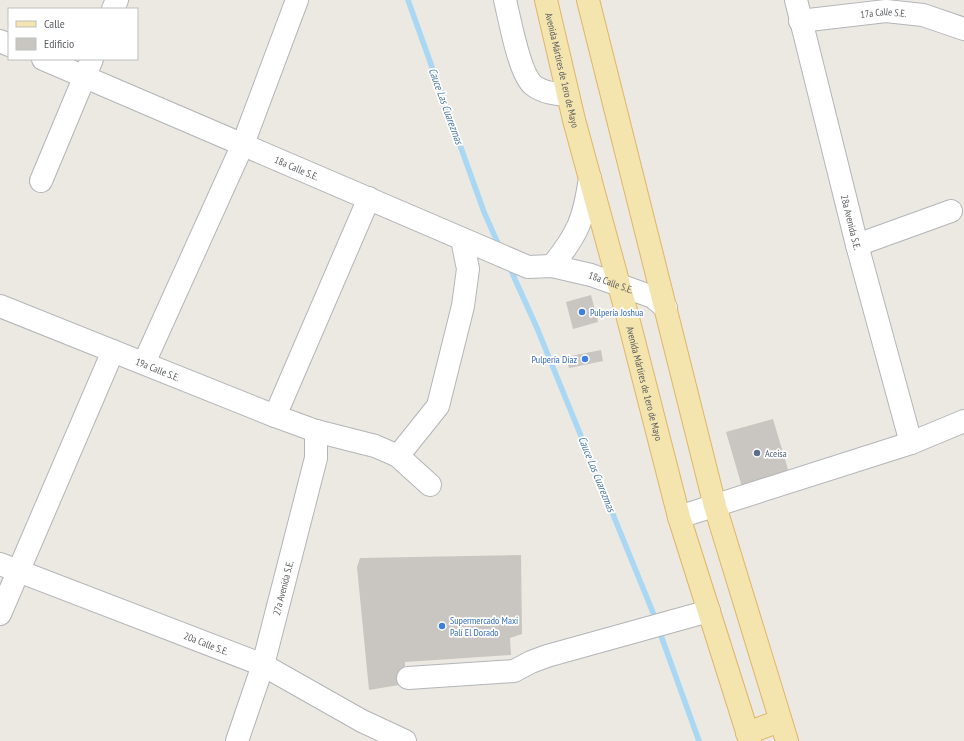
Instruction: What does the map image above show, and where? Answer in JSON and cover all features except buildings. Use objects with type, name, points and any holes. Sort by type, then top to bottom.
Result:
[{"type":"main road","name":"Avenida Mártires de 1ero de Mayo","points":[[546,0],[568,95],[679,517],[748,737]]},
{"type":"main road","points":[[588,0],[715,506],[787,741]]},
{"type":"main road","points":[[748,737],[780,721]]},
{"type":"street","points":[[144,363],[243,144],[297,0]]},
{"type":"street","points":[[505,0],[523,71],[533,85],[549,93],[568,95]]},
{"type":"street","name":"28a Avenida S.E.","points":[[796,0],[800,22],[910,443]]},
{"type":"street","name":"17a Calle S.E.","points":[[800,22],[886,11],[923,15],[964,29]]},
{"type":"street","name":"18a Calle S.E.","points":[[48,60],[89,68],[243,144],[528,267],[552,266],[592,275],[652,297],[666,308]]},
{"type":"street","points":[[41,181],[89,68]]},
{"type":"street","points":[[552,266],[571,243],[585,211],[590,178]]},
{"type":"street","points":[[275,416],[369,198]]},
{"type":"street","points":[[858,245],[951,211]]},
{"type":"street","points":[[398,456],[438,406],[463,306],[468,268],[468,242]]},
{"type":"street","name":"19a Calle S.E.","points":[[0,306],[275,416],[316,431],[375,446],[398,456],[430,485]]},
{"type":"street","points":[[0,614],[9,567],[113,351]]},
{"type":"street","points":[[679,517],[910,443],[964,422]]},
{"type":"street","name":"27a Avenida S.E.","points":[[237,741],[263,665],[316,458],[316,431]]},
{"type":"street","name":"20a Calle S.E.","points":[[9,567],[263,665],[362,721],[405,741]]},
{"type":"street","points":[[408,678],[514,671],[547,656],[709,611]]},
{"type":"waterway","name":"Cauce Las Cuarezmas","points":[[408,0],[484,212],[500,248]]},
{"type":"waterway","name":"Cauce Los Cuarezmas","points":[[509,266],[537,328],[656,620]]},
{"type":"waterway","name":"Cauce Los Cuarezmas","points":[[659,630],[699,741]]},
{"type":"place","name":"Pulpería Joshua","points":[[582,312]]},
{"type":"place","name":"Pulpería Díaz","points":[[585,359]]},
{"type":"place","name":"Aceisa","points":[[757,453]]},
{"type":"place","name":"Supermercado Maxi Palí El Dorado","points":[[442,626]]}]
